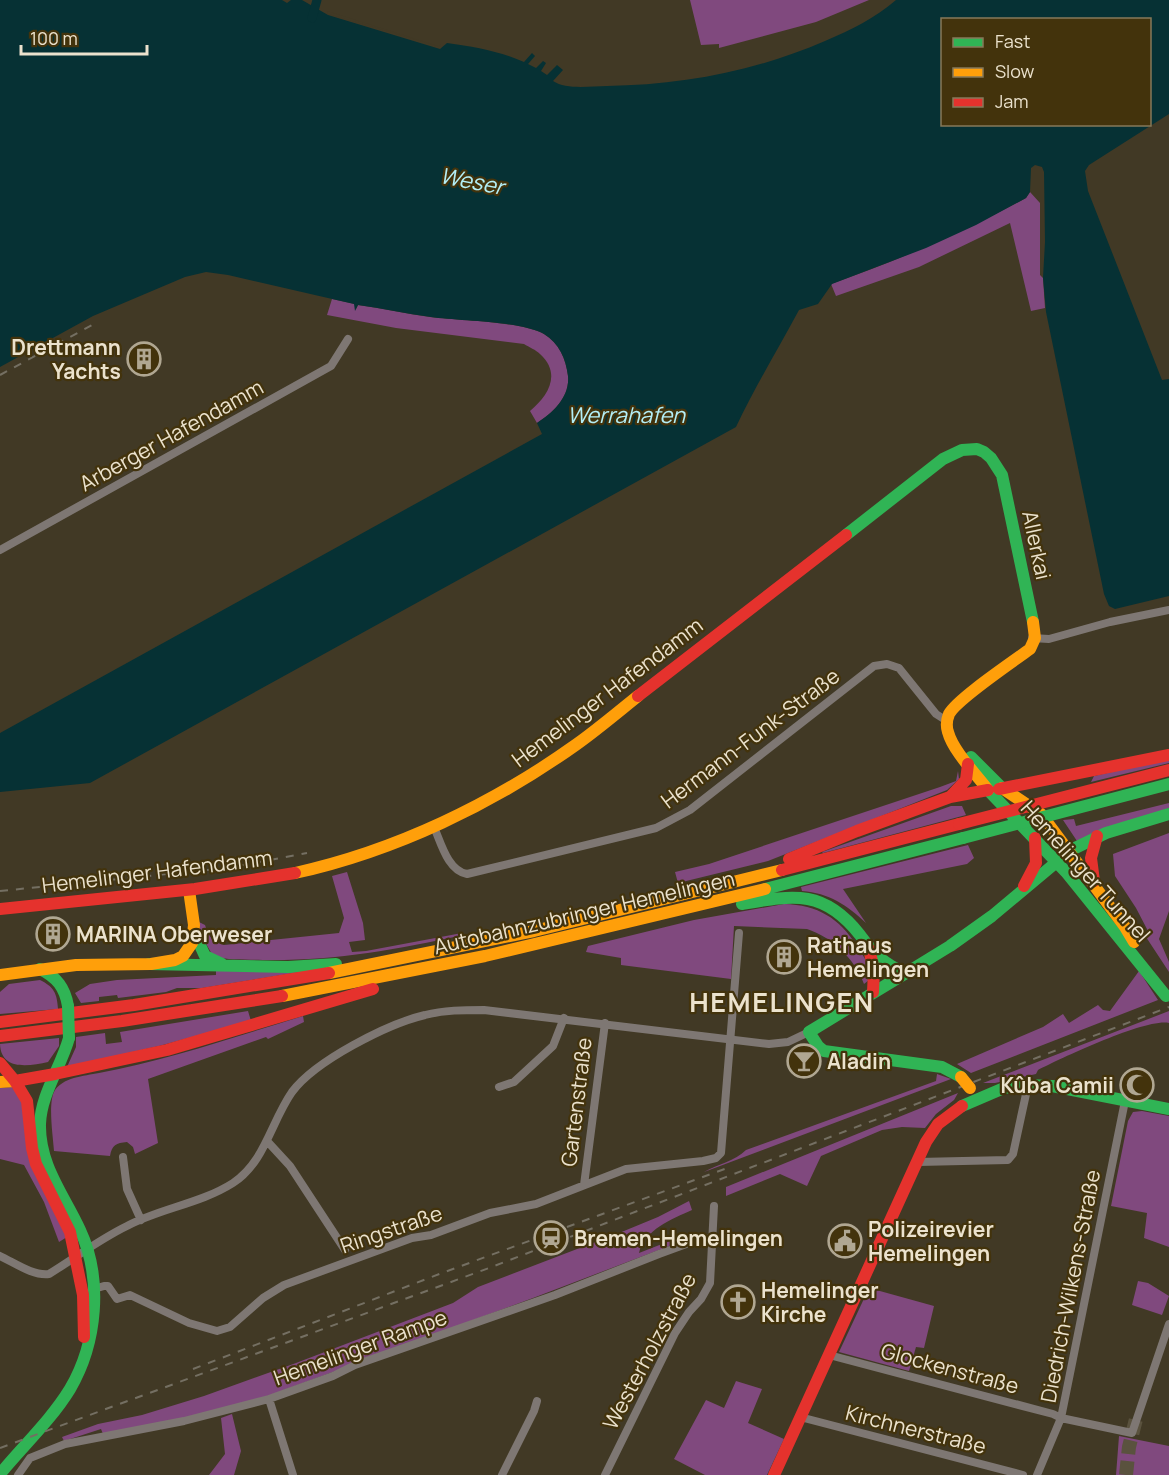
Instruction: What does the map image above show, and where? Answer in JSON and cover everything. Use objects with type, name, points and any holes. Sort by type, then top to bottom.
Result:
[{"type":"main road","name":"Hemelinger Hafendamm","points":[[0,909],[189,890],[263,880],[332,864],[434,827],[511,787],[577,744],[956,450],[967,448],[985,452],[992,458],[1002,476]]},
{"type":"main road","name":"Allerkai","points":[[1002,476],[1033,622],[1032,638]]},
{"type":"main road","points":[[947,721],[950,712],[994,675],[1032,638]]},
{"type":"main road","name":"Hemelinger Tunnel","points":[[947,721],[948,733],[988,790],[1096,905],[1166,996],[1125,927],[1041,814],[1002,788],[957,745]]},
{"type":"main road","points":[[731,883],[751,871],[796,857],[857,831],[950,797],[1169,755]]},
{"type":"main road","points":[[950,797],[966,780],[968,764]]},
{"type":"main road","name":"Autobahnzubringer Hemelingen","points":[[0,1022],[154,1004],[284,982],[536,931],[1169,770]]},
{"type":"main road","name":"Autobahnzubringer Hemelingen","points":[[0,1036],[94,1026],[214,1009],[438,967],[663,915],[1169,784]]},
{"type":"main road","points":[[973,1093],[961,1077],[942,1067],[824,1051],[809,1032],[964,937],[1019,896],[1069,851],[1096,836],[1169,814]]},
{"type":"main road","points":[[1095,887],[1091,853],[1096,836]]},
{"type":"main road","points":[[1019,896],[1036,863],[1035,838]]},
{"type":"main road","points":[[189,890],[194,932],[205,956],[231,966]]},
{"type":"main road","points":[[663,915],[684,918],[777,898],[796,897],[815,900],[831,906],[850,920],[884,963],[895,970],[906,973]]},
{"type":"main road","points":[[149,964],[169,962],[182,957],[190,947],[194,932]]},
{"type":"main road","points":[[869,946],[874,970],[873,992]]},
{"type":"main road","points":[[2,977],[40,969],[89,964],[299,967],[375,958],[396,961]]},
{"type":"main road","points":[[0,1082],[55,1074],[166,1050],[320,1003],[428,976],[438,967]]},
{"type":"main road","points":[[40,969],[55,977],[59,982],[68,1006],[69,1038],[63,1057],[46,1089],[41,1109],[40,1135],[44,1161],[81,1232],[82,1360]]},
{"type":"main road","points":[[0,1063],[15,1081],[27,1101],[36,1164],[81,1253],[94,1289],[91,1331],[70,1388],[53,1412],[0,1474]]},
{"type":"main road","points":[[774,1475],[926,1142],[938,1124],[973,1093],[1028,1084],[1052,1086],[1169,1109]]},
{"type":"street","name":"Arberger Hafendamm","points":[[0,550],[331,366],[348,339]]},
{"type":"street","points":[[1032,638],[1049,639],[1110,622],[1169,610]]},
{"type":"street","name":"Hermann-Funk-Straße","points":[[434,827],[453,867],[460,873],[467,874],[656,828],[690,810],[874,666],[887,664],[899,668],[936,714],[947,721]]},
{"type":"street","points":[[731,1039],[738,933]]},
{"type":"street","points":[[0,1256],[42,1275],[49,1274],[127,1225],[196,1200],[234,1183],[252,1164],[267,1141],[291,1093],[304,1078],[343,1052],[400,1023],[423,1015],[484,1010],[780,1044],[809,1032]]},
{"type":"street","points":[[499,1087],[514,1082],[553,1046],[564,1018]]},
{"type":"street","name":"Gartenstraße","points":[[584,1185],[605,1023]]},
{"type":"street","name":"Ringstraße","points":[[94,1289],[108,1286],[117,1299],[130,1295],[189,1323],[218,1331],[230,1328],[263,1298],[284,1285],[412,1238],[431,1235],[490,1214],[536,1204],[626,1169],[716,1158],[721,1153],[731,1039]]},
{"type":"street","points":[[918,1162],[1008,1160],[1013,1154],[1028,1084]]},
{"type":"street","name":"Diedrich-Wilkens-Straße","points":[[1037,1475],[1061,1418],[1125,1101]]},
{"type":"street","points":[[267,1141],[290,1166],[345,1250]]},
{"type":"street","points":[[123,1156],[127,1189],[141,1220]]},
{"type":"street","name":"Westerholzstraße","points":[[605,1475],[675,1333],[708,1290],[714,1238],[714,1206]]},
{"type":"street","name":"Hemelinger Rampe","points":[[18,1475],[30,1458],[65,1444],[184,1421],[269,1399],[333,1376],[355,1365],[555,1295],[669,1250],[700,1239],[714,1238]]},
{"type":"street","name":"Glockenstraße","points":[[829,1355],[1061,1418],[1131,1433],[1169,1324]]},
{"type":"street","points":[[269,1399],[293,1475]]},
{"type":"street","points":[[502,1475],[537,1401]]},
{"type":"street","name":"Kirchnerstraße","points":[[800,1417],[1023,1475]]},
{"type":"shaded area","points":[[690,0],[869,0],[816,22],[719,48],[719,44],[701,45]]},
{"type":"shaded area","points":[[1030,192],[1040,203],[1040,275],[1043,278],[1045,308],[1031,311],[1010,223],[919,267],[836,296],[831,284],[955,234],[1026,198]]},
{"type":"shaded area","points":[[332,299],[355,304],[356,309],[358,305],[421,316],[505,324],[544,334],[554,342],[566,364],[568,384],[566,391],[559,404],[537,423],[530,411],[547,392],[551,377],[547,362],[534,350],[524,344],[396,328],[327,315]]},
{"type":"shaded area","points":[[1169,759],[1169,763],[1091,782],[1094,776]]},
{"type":"shaded area","points":[[958,771],[959,779],[947,790],[768,861],[678,883],[675,872],[709,864],[940,787],[956,781]]},
{"type":"shaded area","points":[[1169,803],[1169,808],[1077,841],[1063,820],[1074,819],[1076,826]]},
{"type":"shaded area","points":[[951,806],[962,806],[966,815],[822,852]]},
{"type":"shaded area","points":[[1169,833],[1169,911],[1159,939],[1169,962],[1169,972],[1146,937],[1148,931],[1115,876],[1113,854]]},
{"type":"shaded area","points":[[968,845],[974,858],[967,864],[843,889],[866,923],[829,897],[802,891],[801,887]]},
{"type":"shaded area","points":[[347,872],[363,923],[365,940],[349,942],[352,952],[462,933],[463,935],[364,954],[314,959],[263,960],[213,956],[200,933],[199,922],[205,925],[214,941],[224,945],[339,933],[344,918],[332,876]]},
{"type":"shaded area","points":[[784,904],[817,910],[843,928],[865,959],[869,970],[869,980],[864,984],[855,966],[834,943],[807,929],[734,926],[731,979],[621,965],[621,958],[586,952],[588,946],[694,920]]},
{"type":"shaded area","points":[[332,967],[202,988],[177,988],[166,992],[118,998],[117,995],[99,997],[99,1001],[81,1003],[75,993],[90,984],[117,980],[216,975],[216,969]]},
{"type":"shaded area","points":[[1139,971],[1158,1000],[971,1073],[957,1064],[1043,1027],[1063,1014],[1069,1023],[1098,1005],[1103,1010],[1110,1011]]},
{"type":"shaded area","points":[[40,980],[54,991],[58,1009],[0,1014],[0,992],[9,984]]},
{"type":"shaded area","points":[[248,1011],[251,1021],[159,1046],[67,1067],[76,1047],[76,1037],[105,1033],[106,1044],[122,1042],[120,1032]]},
{"type":"shaded area","points":[[1169,1011],[1169,1023],[1142,1027],[1104,1040],[1038,1070],[1036,1074],[995,1083],[983,1083]]},
{"type":"shaded area","points":[[303,1016],[304,1022],[268,1039],[266,1037],[148,1079],[158,1143],[135,1154],[133,1147],[127,1142],[120,1143],[113,1147],[110,1156],[54,1151],[51,1105],[54,1092],[62,1083],[80,1076],[125,1068],[176,1055]]},
{"type":"shaded area","points":[[59,1038],[59,1046],[48,1062],[33,1065],[11,1063],[5,1059],[0,1044]]},
{"type":"shaded area","points":[[937,1074],[951,1079],[704,1172],[732,1160],[746,1150],[936,1081]]},
{"type":"shaded area","points":[[12,1087],[23,1101],[67,1237],[59,1242],[44,1202],[24,1165],[0,1159],[0,1088]]},
{"type":"shaded area","points":[[958,1093],[954,1100],[936,1114],[925,1128],[902,1127],[882,1130],[821,1156],[807,1186],[780,1174],[726,1196],[726,1187]]},
{"type":"shaded area","points":[[1142,1111],[1169,1116],[1169,1247],[1144,1238],[1147,1213],[1111,1206],[1128,1121],[1133,1112]]},
{"type":"shaded area","points":[[689,1201],[692,1210],[660,1226],[647,1238],[639,1253],[685,1235],[685,1240],[533,1298],[268,1396],[188,1417],[103,1434],[101,1429],[64,1441],[62,1437],[98,1424],[142,1415],[204,1396],[296,1363],[453,1303],[478,1287],[624,1231]]},
{"type":"shaded area","points":[[1138,1281],[1148,1283],[1169,1296],[1162,1315],[1132,1305]]},
{"type":"shaded area","points":[[869,1288],[934,1306],[924,1348],[916,1347],[909,1371],[839,1352]]},
{"type":"shaded area","points":[[736,1381],[762,1389],[748,1423],[784,1439],[767,1475],[705,1475],[674,1459],[706,1400],[724,1408]]},
{"type":"shaded area","points":[[232,1414],[241,1451],[234,1475],[209,1475],[225,1454],[221,1418]]},
{"type":"shaded area","points":[[1119,1436],[1169,1446],[1169,1475],[1116,1475]]},
{"type":"water","points":[[0,0],[282,0],[287,3],[291,0],[302,0],[328,15],[440,49],[447,43],[496,52],[524,62],[532,53],[535,56],[528,64],[536,68],[543,61],[546,63],[541,71],[547,75],[557,65],[563,70],[553,81],[565,86],[579,87],[663,83],[718,74],[772,61],[835,37],[871,18],[896,0],[1169,0],[1169,114],[1151,125],[1151,18],[941,18],[941,126],[1150,126],[1089,165],[1085,171],[1088,191],[1162,380],[1169,379],[1169,596],[1115,609],[1109,606],[1104,594],[1046,312],[1043,278],[1044,172],[1042,167],[1035,165],[1031,168],[1030,192],[1026,198],[926,248],[832,284],[818,304],[799,310],[736,427],[90,783],[0,792],[0,733],[542,434],[537,423],[559,404],[568,384],[566,364],[558,347],[544,334],[534,330],[521,326],[422,316],[358,305],[355,311],[354,304],[228,275],[206,272],[185,277],[93,316],[0,367]]},
{"type":"pier","points":[[327,11],[435,45],[440,46],[441,44],[441,47],[328,14]]},
{"type":"waterway","points":[[312,18],[317,0]]},
{"type":"tunnel","points":[[1126,1475],[1129,1447],[1136,1419]]},
{"type":"railway","points":[[0,375],[94,324]]},
{"type":"railway","points":[[0,891],[227,868],[307,853]]},
{"type":"railway","points":[[0,1448],[489,1268],[1169,1007]]},
{"type":"railway","points":[[193,1369],[442,1273],[730,1167]]},
{"type":"traffic: fast","points":[[846,535],[943,459],[962,450],[977,449],[984,452],[991,458],[1002,475],[1033,622]]},
{"type":"traffic: fast","points":[[971,757],[1002,788]]},
{"type":"traffic: fast","points":[[963,838],[1169,784]]},
{"type":"traffic: fast","points":[[988,790],[1066,872],[1166,996]]},
{"type":"traffic: fast","points":[[906,973],[950,946],[992,916],[1071,850],[1106,833],[1169,814]]},
{"type":"traffic: fast","points":[[765,889],[963,838]]},
{"type":"traffic: fast","points":[[742,904],[793,898],[821,903],[834,909],[847,920],[880,958],[906,973]]},
{"type":"traffic: fast","points":[[194,932],[205,956],[222,964]]},
{"type":"traffic: fast","points":[[149,964],[288,967],[336,964]]},
{"type":"traffic: fast","points":[[40,969],[59,984],[68,1006]]},
{"type":"traffic: fast","points":[[906,973],[809,1032],[824,1051],[942,1067],[961,1077]]},
{"type":"traffic: fast","points":[[68,1006],[69,1038]]},
{"type":"traffic: fast","points":[[0,1474],[46,1422],[70,1389],[86,1352],[91,1331],[94,1290],[87,1249],[48,1166],[41,1139],[40,1124],[44,1102],[69,1038]]},
{"type":"traffic: fast","points":[[962,1106],[1004,1088],[1028,1085],[1052,1086],[1169,1109]]},
{"type":"traffic: slow","points":[[988,790],[955,747],[947,730],[949,714],[986,680],[1030,649],[1035,638],[1033,622]]},
{"type":"traffic: slow","points":[[295,873],[369,852],[442,823],[477,805],[545,766],[638,696]]},
{"type":"traffic: slow","points":[[1002,788],[1041,814],[1134,942]]},
{"type":"traffic: slow","points":[[329,973],[534,931],[782,870]]},
{"type":"traffic: slow","points":[[282,996],[485,956],[765,889]]},
{"type":"traffic: slow","points":[[0,975],[76,965],[151,964],[175,960],[183,956],[192,943],[194,925],[189,890]]},
{"type":"traffic: slow","points":[[961,1077],[970,1088]]},
{"type":"traffic: slow","points":[[0,1082],[15,1081]]},
{"type":"traffic: jam","points":[[638,696],[846,535]]},
{"type":"traffic: jam","points":[[999,789],[1169,755]]},
{"type":"traffic: jam","points":[[950,797],[966,780],[968,764]]},
{"type":"traffic: jam","points":[[959,824],[1169,770]]},
{"type":"traffic: jam","points":[[789,859],[950,797],[988,790]]},
{"type":"traffic: jam","points":[[782,870],[959,824]]},
{"type":"traffic: jam","points":[[1094,881],[1091,858],[1097,836]]},
{"type":"traffic: jam","points":[[1024,886],[1036,863],[1035,838]]},
{"type":"traffic: jam","points":[[0,909],[195,889],[295,873]]},
{"type":"traffic: jam","points":[[869,949],[874,970],[873,992]]},
{"type":"traffic: jam","points":[[0,1022],[134,1005],[329,973]]},
{"type":"traffic: jam","points":[[55,1074],[167,1050],[373,989]]},
{"type":"traffic: jam","points":[[0,1036],[122,1021],[282,996]]},
{"type":"traffic: jam","points":[[0,1063],[15,1081],[27,1101],[36,1164],[70,1232],[83,1295],[84,1337]]},
{"type":"traffic: jam","points":[[15,1081],[55,1074]]},
{"type":"traffic: jam","points":[[774,1475],[926,1142],[938,1124],[962,1106]]},
{"type":"place","name":"Drettmann Yachts","points":[[144,359]]},
{"type":"place","name":"MARINA Oberweser","points":[[53,934]]},
{"type":"place","name":"Rathaus Hemelingen","points":[[784,957]]},
{"type":"place","name":"Aladin","points":[[804,1061]]},
{"type":"place","name":"Kûba Camii","points":[[1137,1085]]},
{"type":"place","name":"Bremen-Hemelingen","points":[[551,1238]]},
{"type":"place","name":"Polizeirevier Hemelingen","points":[[845,1241]]},
{"type":"place","name":"Hemelinger Kirche","points":[[738,1302]]},
{"type":"district","name":"HEMELINGEN","points":[[782,1001]]},
{"type":"water label","name":"Weser","points":[[472,181]]},
{"type":"water label","name":"Werrahafen","points":[[626,415]]}]
